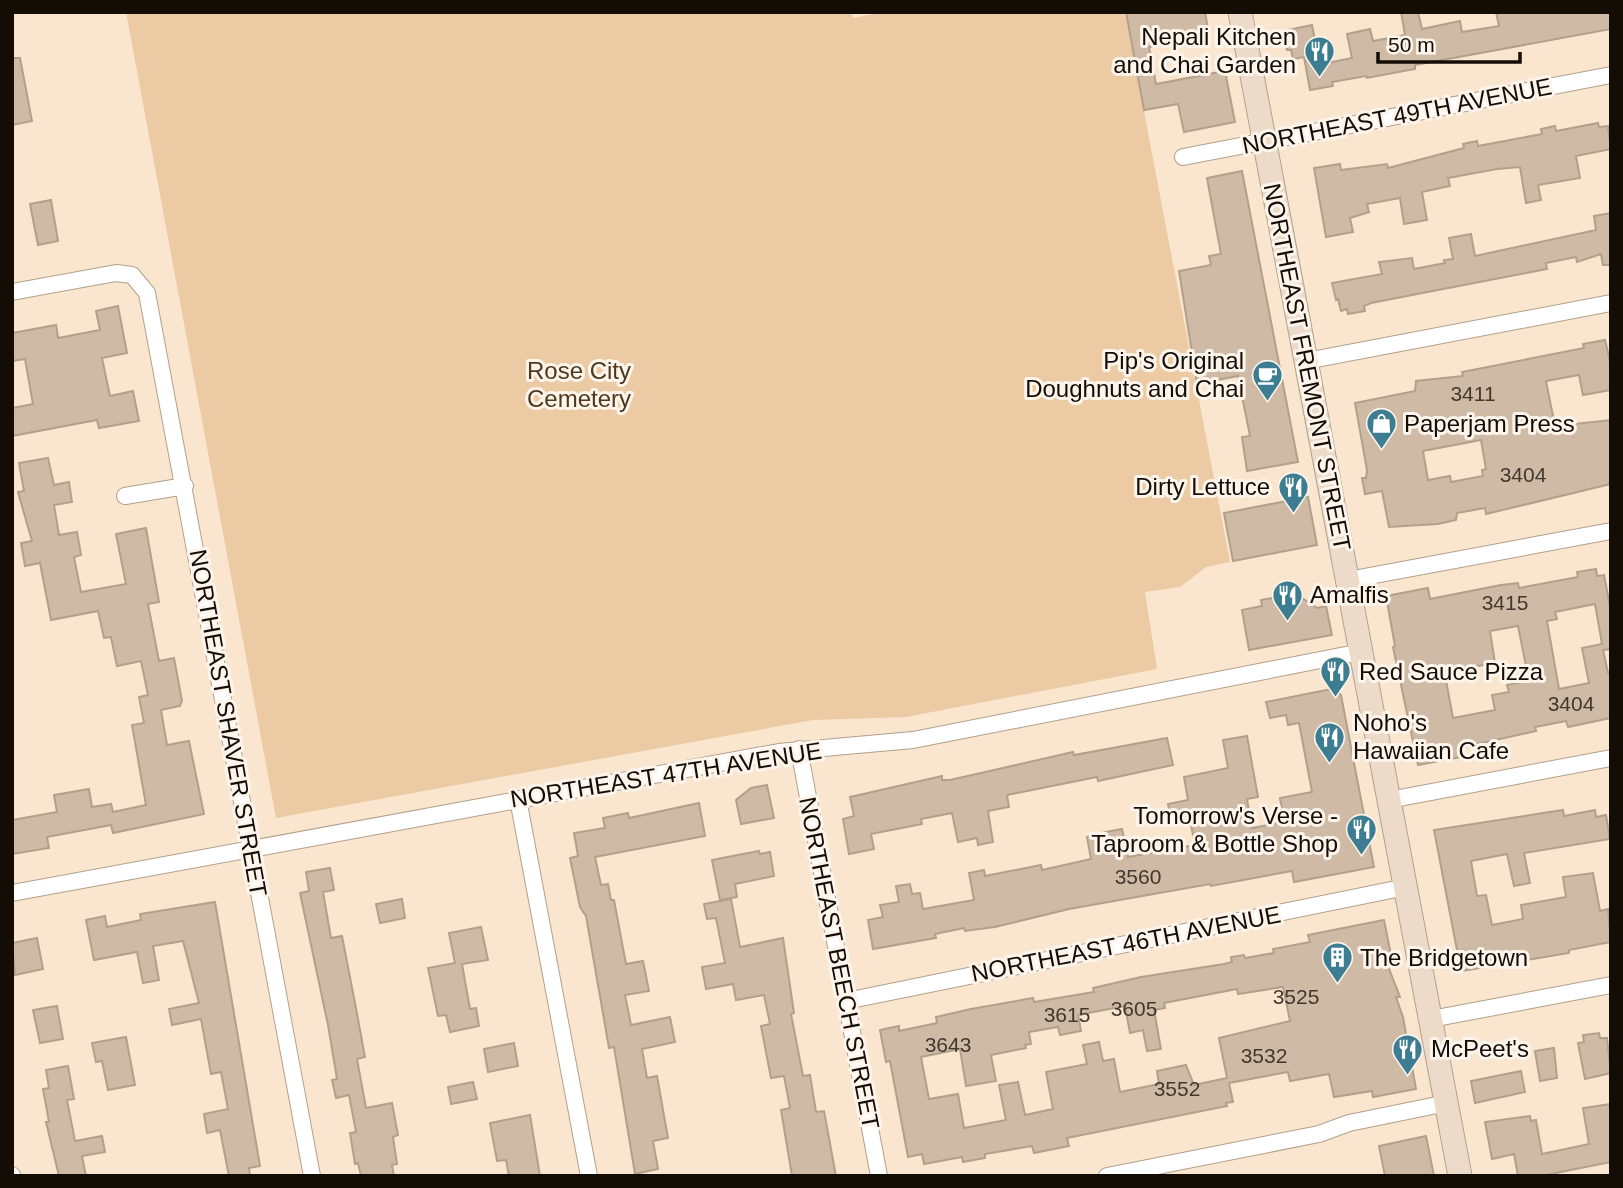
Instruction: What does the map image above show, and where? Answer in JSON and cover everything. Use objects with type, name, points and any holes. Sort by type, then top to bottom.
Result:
[{"type":"main road","name":"NORTHEAST FREMONT STREET","points":[[1240,12],[1460,1176]]},
{"type":"street","name":"NORTHEAST 49TH AVENUE","points":[[1183,157],[1611,75]]},
{"type":"street","name":"NORTHEAST SHAVER STREET","points":[[12,292],[116,272],[132,275],[147,293],[312,1176]]},
{"type":"street","points":[[1306,361],[1611,303]]},
{"type":"street","points":[[125,496],[185,486]]},
{"type":"street","points":[[1348,580],[1611,530]]},
{"type":"street","name":"NORTHEAST 47TH AVENUE","points":[[12,893],[799,749],[913,740],[1361,652]]},
{"type":"street","name":"NORTHEAST BEECH STREET","points":[[799,749],[879,1176]]},
{"type":"street","points":[[1389,800],[1611,758]]},
{"type":"street","points":[[518,799],[589,1176]]},
{"type":"street","name":"NORTHEAST 46TH AVENUE","points":[[846,1001],[1406,887]]},
{"type":"street","points":[[1431,1018],[1611,985]]},
{"type":"street","points":[[1107,1176],[1319,1135],[1349,1123],[1447,1103]]},
{"type":"green space","name":"Rose City Cemetery","points":[[126,12],[852,12],[853,18],[885,12],[1125,12],[1230,562],[1206,567],[1180,587],[1145,592],[1157,669],[906,717],[813,720],[276,818]]},
{"type":"building","points":[[1126,12],[1205,12],[1209,35],[1149,47],[1156,84],[1225,71],[1235,122],[1184,132],[1178,104],[1144,110]]},
{"type":"building","points":[[1401,12],[1418,12],[1422,29],[1460,21],[1462,32],[1499,26],[1496,12],[1611,12],[1611,29],[1415,65],[1415,69],[1332,82],[1333,86],[1310,90],[1304,57],[1293,59],[1291,50],[1287,50],[1284,36],[1289,35],[1288,30],[1312,25],[1319,61],[1322,64],[1352,58],[1347,34],[1370,29],[1373,41],[1405,35]]},
{"type":"building","points":[[12,58],[20,58],[32,121],[12,125]]},
{"type":"building","points":[[1598,123],[1599,127],[1608,126],[1611,149],[1576,156],[1580,178],[1538,185],[1541,200],[1526,203],[1520,167],[1497,169],[1448,178],[1450,186],[1422,192],[1427,220],[1404,224],[1400,198],[1367,204],[1369,212],[1350,218],[1353,232],[1326,237],[1314,168],[1340,164],[1341,170],[1387,164],[1388,168],[1464,148],[1463,144],[1477,141],[1478,146],[1542,134],[1541,129],[1555,126],[1556,131]]},
{"type":"building","points":[[1242,171],[1298,462],[1247,471],[1242,437],[1250,436],[1238,376],[1197,384],[1179,271],[1211,265],[1209,256],[1221,254],[1207,178]]},
{"type":"building","points":[[51,200],[58,241],[38,245],[30,204]]},
{"type":"building","points":[[1611,213],[1611,265],[1603,265],[1601,254],[1577,262],[1576,257],[1546,263],[1547,269],[1371,303],[1364,306],[1365,311],[1348,314],[1347,309],[1341,311],[1338,299],[1336,300],[1332,283],[1382,274],[1379,262],[1412,258],[1414,269],[1453,259],[1449,238],[1471,234],[1475,256],[1596,230],[1594,216]]},
{"type":"building","points":[[118,306],[127,353],[102,358],[110,396],[133,391],[139,421],[99,428],[97,420],[12,436],[12,408],[33,404],[25,359],[12,361],[12,333],[56,325],[58,338],[100,330],[96,311]]},
{"type":"building","points":[[1605,340],[1611,365],[1611,390],[1583,395],[1579,375],[1546,381],[1555,426],[1611,420],[1611,484],[1486,514],[1485,508],[1457,513],[1456,520],[1438,524],[1389,527],[1382,491],[1365,494],[1362,478],[1366,478],[1367,470],[1355,403],[1415,391],[1416,381],[1463,376],[1462,372],[1584,348],[1583,344]],"holes":[[[1481,440],[1486,469],[1482,470],[1483,476],[1451,482],[1450,476],[1428,480],[1423,451]]]},
{"type":"building","points":[[48,458],[54,485],[69,482],[72,502],[54,505],[59,535],[77,532],[81,555],[74,557],[81,592],[126,584],[116,534],[146,528],[159,602],[148,604],[159,661],[174,658],[182,701],[180,706],[161,710],[167,745],[189,741],[204,814],[113,833],[111,825],[47,837],[49,848],[12,854],[12,820],[57,812],[54,795],[89,789],[92,807],[111,804],[113,812],[146,805],[132,725],[144,723],[139,697],[148,695],[141,661],[117,666],[111,637],[104,638],[98,611],[51,620],[40,563],[25,566],[21,543],[32,541],[18,492],[24,491],[19,463]]},
{"type":"building","points":[[1308,497],[1317,545],[1233,561],[1224,513]]},
{"type":"building","points":[[1596,569],[1597,576],[1604,575],[1611,611],[1611,649],[1603,650],[1608,673],[1611,673],[1611,718],[1568,727],[1566,721],[1535,727],[1536,731],[1459,748],[1461,757],[1418,765],[1393,647],[1395,646],[1386,596],[1428,588],[1430,599],[1501,585],[1518,583],[1519,588],[1578,577],[1577,572]],"holes":[[[1595,604],[1602,644],[1582,648],[1589,683],[1559,689],[1547,621],[1557,619],[1555,612]],[[1518,626],[1529,681],[1507,685],[1509,692],[1492,695],[1495,710],[1453,718],[1445,675],[1456,673],[1455,670],[1495,663],[1490,631]]]},
{"type":"building","name":"Amalfis","points":[[1296,594],[1317,608],[1326,606],[1332,635],[1249,650],[1242,610],[1262,606],[1261,600]]},
{"type":"building","points":[[1331,689],[1341,695],[1374,867],[1294,882],[1292,871],[1211,886],[1210,884],[1069,909],[995,927],[965,931],[964,928],[935,934],[936,938],[873,949],[868,920],[883,917],[880,905],[899,902],[896,886],[910,884],[912,894],[920,893],[923,909],[974,900],[969,873],[984,870],[985,876],[1041,865],[1042,870],[1091,859],[1087,837],[1106,832],[1122,829],[1128,857],[1195,845],[1189,815],[1171,819],[1168,804],[1188,800],[1184,777],[1228,768],[1223,740],[1247,736],[1258,797],[1247,799],[1252,828],[1284,822],[1280,798],[1312,792],[1299,723],[1288,725],[1286,715],[1270,718],[1266,702]]},
{"type":"building","points":[[1167,738],[1173,765],[1098,781],[1097,777],[1007,795],[1009,807],[988,811],[993,842],[978,845],[977,838],[958,842],[952,813],[921,819],[922,824],[871,834],[874,849],[849,854],[843,819],[854,816],[850,797],[942,776],[942,780],[950,780],[1073,752],[1074,755]]},
{"type":"building","points":[[767,785],[774,818],[741,824],[736,800],[751,788]]},
{"type":"building","points":[[699,803],[705,836],[595,857],[601,885],[608,884],[611,900],[614,900],[626,964],[643,961],[649,991],[625,995],[631,1025],[670,1017],[675,1042],[642,1049],[647,1078],[657,1076],[668,1138],[653,1141],[658,1169],[635,1174],[614,1047],[609,1048],[586,916],[580,907],[570,858],[578,856],[574,833],[605,828],[603,818],[628,813],[629,818]]},
{"type":"building","points":[[1563,810],[1564,816],[1595,810],[1596,817],[1606,815],[1610,839],[1524,853],[1530,883],[1514,886],[1507,854],[1471,861],[1477,896],[1486,895],[1492,925],[1523,919],[1521,905],[1566,897],[1563,877],[1593,873],[1600,911],[1608,909],[1611,942],[1569,950],[1569,953],[1461,971],[1434,830]]},
{"type":"building","points":[[759,851],[760,854],[770,852],[774,876],[735,884],[737,897],[720,900],[712,860]]},
{"type":"building","points":[[330,868],[334,890],[323,892],[331,938],[342,936],[365,1057],[357,1059],[366,1108],[392,1103],[398,1135],[393,1137],[397,1164],[392,1165],[394,1176],[361,1176],[358,1163],[355,1164],[350,1133],[356,1132],[349,1095],[336,1098],[332,1080],[337,1079],[328,1025],[300,893],[309,891],[306,872]]},
{"type":"building","points":[[402,899],[405,918],[380,923],[376,904]]},
{"type":"building","points":[[731,899],[740,947],[783,938],[794,1013],[791,1014],[803,1076],[810,1075],[816,1112],[824,1111],[836,1176],[792,1176],[781,1110],[790,1108],[784,1076],[771,1078],[761,1026],[770,1024],[764,995],[736,1000],[733,984],[706,989],[702,967],[725,963],[716,918],[707,919],[704,904]]},
{"type":"building","points":[[215,902],[260,1166],[249,1168],[250,1176],[229,1176],[220,1130],[207,1133],[204,1114],[228,1109],[221,1072],[211,1074],[201,1019],[172,1025],[169,1009],[199,1003],[183,941],[153,946],[159,980],[143,983],[137,952],[94,960],[86,920],[105,916],[107,927],[141,920],[140,914]]},
{"type":"building","points":[[1384,920],[1392,960],[1386,961],[1400,997],[1396,997],[1403,1017],[1416,1089],[1373,1097],[1372,1091],[1334,1097],[1329,1074],[1290,1081],[1288,1072],[1229,1083],[1233,1102],[1226,1103],[1227,1106],[1067,1138],[1069,1146],[1034,1153],[1032,1146],[985,1154],[985,1158],[963,1162],[962,1157],[924,1164],[922,1154],[908,1157],[890,1061],[886,1062],[880,1030],[899,1026],[899,1031],[937,1023],[936,1017],[971,1009],[1033,998],[1034,1002],[1094,992],[1093,988],[1141,977],[1232,962],[1231,957],[1244,955],[1245,958],[1274,953],[1273,949],[1310,942],[1308,935]],"holes":[[[1283,987],[1290,1021],[1219,1038],[1227,1078],[1194,1085],[1186,1065],[1157,1071],[1159,1084],[1120,1092],[1114,1059],[1103,1061],[1099,1042],[1083,1045],[1087,1064],[1046,1072],[1053,1109],[1025,1115],[1018,1082],[999,1085],[1006,1120],[964,1128],[958,1094],[929,1099],[921,1057],[960,1049],[966,1086],[996,1081],[991,1055],[1026,1048],[1025,1045],[1031,1044],[1029,1032],[1058,1027],[1060,1035],[1081,1031],[1078,1015],[1125,1006],[1130,1033],[1143,1030],[1147,1051],[1161,1049],[1154,1010],[1165,1008],[1164,1003],[1237,989],[1238,994]]]},
{"type":"building","points":[[481,927],[488,960],[462,964],[470,1009],[476,1008],[479,1026],[450,1032],[446,1015],[438,1016],[428,968],[455,963],[449,933]]},
{"type":"building","points":[[37,938],[43,969],[15,975],[12,943]]},
{"type":"building","points":[[57,1006],[63,1039],[40,1043],[33,1010]]},
{"type":"building","points":[[1599,1033],[1600,1038],[1607,1038],[1611,1073],[1585,1079],[1578,1043],[1584,1042],[1583,1035]]},
{"type":"building","points":[[126,1037],[135,1085],[108,1090],[102,1061],[96,1062],[92,1043]]},
{"type":"building","points":[[514,1043],[518,1066],[488,1072],[484,1049]]},
{"type":"building","points":[[1554,1048],[1557,1078],[1540,1081],[1535,1051]]},
{"type":"building","points":[[68,1066],[74,1099],[67,1100],[75,1141],[102,1136],[105,1152],[82,1156],[86,1176],[59,1176],[46,1122],[49,1122],[43,1089],[49,1088],[46,1070]]},
{"type":"building","points":[[1521,1071],[1525,1092],[1475,1103],[1471,1081]]},
{"type":"building","points":[[473,1082],[477,1099],[451,1104],[448,1087]]},
{"type":"building","points":[[1611,1104],[1611,1162],[1541,1176],[1518,1176],[1514,1154],[1492,1159],[1485,1122],[1530,1116],[1531,1121],[1536,1120],[1542,1154],[1589,1144],[1583,1108]]},
{"type":"building","points":[[530,1115],[540,1176],[509,1176],[506,1160],[497,1161],[490,1123]]},
{"type":"building","points":[[1426,1136],[1434,1176],[1385,1176],[1379,1146]]},
{"type":"place","name":"Nepali Kitchen and Chai Garden","points":[[1319,78]]},
{"type":"place","name":"Pip's Original Doughnuts and Chai","points":[[1267,402]]},
{"type":"place","name":"Paperjam Press","points":[[1381,451]]},
{"type":"place","name":"Dirty Lettuce","points":[[1293,514]]},
{"type":"place","name":"Amalfis","points":[[1287,622]]},
{"type":"place","name":"Red Sauce Pizza","points":[[1336,699]]},
{"type":"place","name":"Noho's Hawaiian Cafe","points":[[1330,764]]},
{"type":"place","name":"Tomorrow's Verse - Taproom & Bottle Shop","points":[[1361,857]]},
{"type":"place","name":"The Bridgetown","points":[[1337,985]]},
{"type":"place","name":"McPeet's","points":[[1408,1076]]}]
